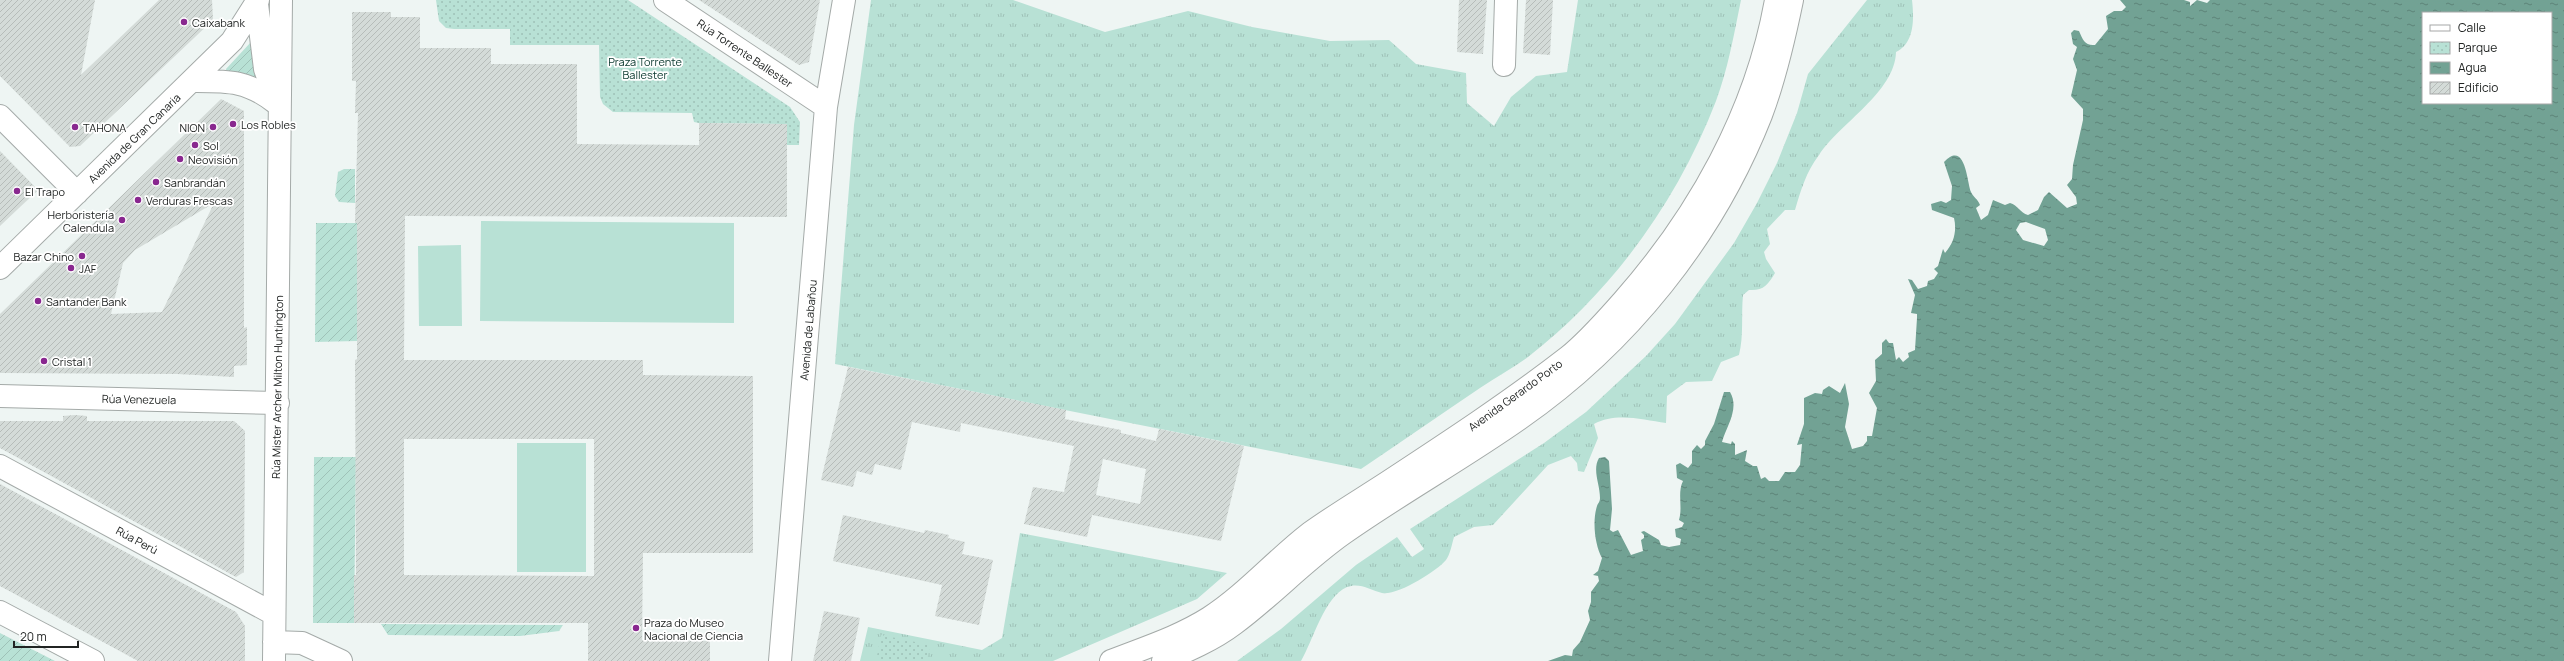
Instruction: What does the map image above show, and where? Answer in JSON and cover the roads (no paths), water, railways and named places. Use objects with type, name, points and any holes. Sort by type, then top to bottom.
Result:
[{"type":"street","name":"Rúa Mister Archer Milton Huntington","points":[[274,651],[278,403],[278,108],[281,61],[281,0]]},
{"type":"street","name":"Rúa Torrente Ballester","points":[[665,0],[826,107]]},
{"type":"street","name":"Avenida de Labañou","points":[[780,661],[826,107],[844,0]]},
{"type":"street","points":[[1504,65],[1506,0]]},
{"type":"street","name":"Avenida Gerardo Porto","points":[[1111,661],[1184,632],[1210,618],[1246,590],[1309,534],[1467,430],[1571,354],[1649,271],[1682,227],[1709,184],[1734,134],[1755,80],[1776,0]]},
{"type":"street","name":"Avenida Gerardo Porto","points":[[1162,661],[1234,624],[1318,551],[1393,499],[1520,419],[1612,343],[1658,292],[1684,258],[1742,160],[1762,113],[1774,76],[1792,0]]},
{"type":"street","name":"Rúa Mister Archer Milton Huntington","points":[[257,2],[275,36],[281,61]]},
{"type":"street","name":"Rúa Mister Archer Milton Huntington","points":[[257,2],[266,69],[278,108]]},
{"type":"street","name":"Avenida de Gran Canaria","points":[[0,268],[232,41],[257,2]]},
{"type":"street","points":[[192,81],[229,81],[248,84],[278,108]]},
{"type":"street","points":[[0,116],[77,193]]},
{"type":"street","name":"Rúa Venezuela","points":[[0,396],[278,403]]},
{"type":"street","name":"Rúa Perú","points":[[0,466],[274,614]]},
{"type":"street","points":[[0,612],[93,661]]},
{"type":"street","points":[[274,651],[302,643],[341,661]]},
{"type":"water","points":[[2120,0],[2184,0],[2190,2],[2190,6],[2197,0],[2207,3],[2210,0],[2564,0],[2564,661],[1548,661],[1565,655],[1572,656],[1573,650],[1580,642],[1590,620],[1588,611],[1591,602],[1591,592],[1599,581],[1598,576],[1593,575],[1598,571],[1602,558],[1596,540],[1595,526],[1595,512],[1600,499],[1596,472],[1599,458],[1605,457],[1609,461],[1612,509],[1610,530],[1613,532],[1618,530],[1631,555],[1643,551],[1641,540],[1644,538],[1644,535],[1641,532],[1644,531],[1659,540],[1661,545],[1669,547],[1680,545],[1681,539],[1676,537],[1675,529],[1682,527],[1684,523],[1679,520],[1680,490],[1683,481],[1677,478],[1676,465],[1680,463],[1688,468],[1692,463],[1692,451],[1697,445],[1701,449],[1705,445],[1705,441],[1714,424],[1724,392],[1730,392],[1734,405],[1722,442],[1731,444],[1732,441],[1735,444],[1735,455],[1747,450],[1745,461],[1753,466],[1757,466],[1761,479],[1765,477],[1769,481],[1779,481],[1785,472],[1795,472],[1800,465],[1802,444],[1797,445],[1804,424],[1804,398],[1815,393],[1822,394],[1823,390],[1829,386],[1840,393],[1845,383],[1849,404],[1845,427],[1852,449],[1863,446],[1867,441],[1867,436],[1872,436],[1877,408],[1869,393],[1876,381],[1875,360],[1882,354],[1882,343],[1886,339],[1889,343],[1893,343],[1896,360],[1899,357],[1903,362],[1909,357],[1908,353],[1915,350],[1917,314],[1911,313],[1915,295],[1908,279],[1912,280],[1918,289],[1927,286],[1928,281],[1934,279],[1938,273],[1934,269],[1938,266],[1943,249],[1945,253],[1951,245],[1954,237],[1954,218],[1932,210],[1931,204],[1941,201],[1946,203],[1951,200],[1952,186],[1944,162],[1951,156],[1957,156],[1961,159],[1971,192],[1980,205],[1976,208],[1981,220],[1988,215],[1993,200],[2005,205],[2010,203],[2013,204],[2023,213],[2028,215],[2038,210],[2044,197],[2049,192],[2067,208],[2077,204],[2076,197],[2067,185],[2072,179],[2073,165],[2083,120],[2083,109],[2071,96],[2077,70],[2073,59],[2077,47],[2073,44],[2071,33],[2074,30],[2079,31],[2083,40],[2089,44],[2095,45],[2108,29],[2106,16],[2114,11],[2122,11],[2126,7]],"holes":[[[2026,222],[2045,229],[2048,240],[2044,246],[2023,240],[2016,230],[2020,223]]]},
{"type":"place","name":"Caixabank","points":[[184,22]]},
{"type":"place","name":"Los Robles","points":[[233,124]]},
{"type":"place","name":"TAHONA","points":[[75,127]]},
{"type":"place","name":"NION","points":[[213,127]]},
{"type":"place","name":"Sol","points":[[195,145]]},
{"type":"place","name":"Neovisión","points":[[180,159]]},
{"type":"place","name":"Sanbrandán","points":[[156,182]]},
{"type":"place","name":"El Trapo","points":[[17,191]]},
{"type":"place","name":"Verduras Frescas","points":[[138,200]]},
{"type":"place","name":"Herboristería Calendula","points":[[122,220]]},
{"type":"place","name":"Bazar Chino","points":[[82,256]]},
{"type":"place","name":"JAF","points":[[71,268]]},
{"type":"place","name":"Santander Bank","points":[[38,301]]},
{"type":"place","name":"Cristal 1","points":[[44,361]]},
{"type":"place","name":"Praza do Museo Nacional de Ciencia","points":[[636,628]]},
{"type":"park label","name":"Praza Torrente Ballester","points":[[645,67]]}]
